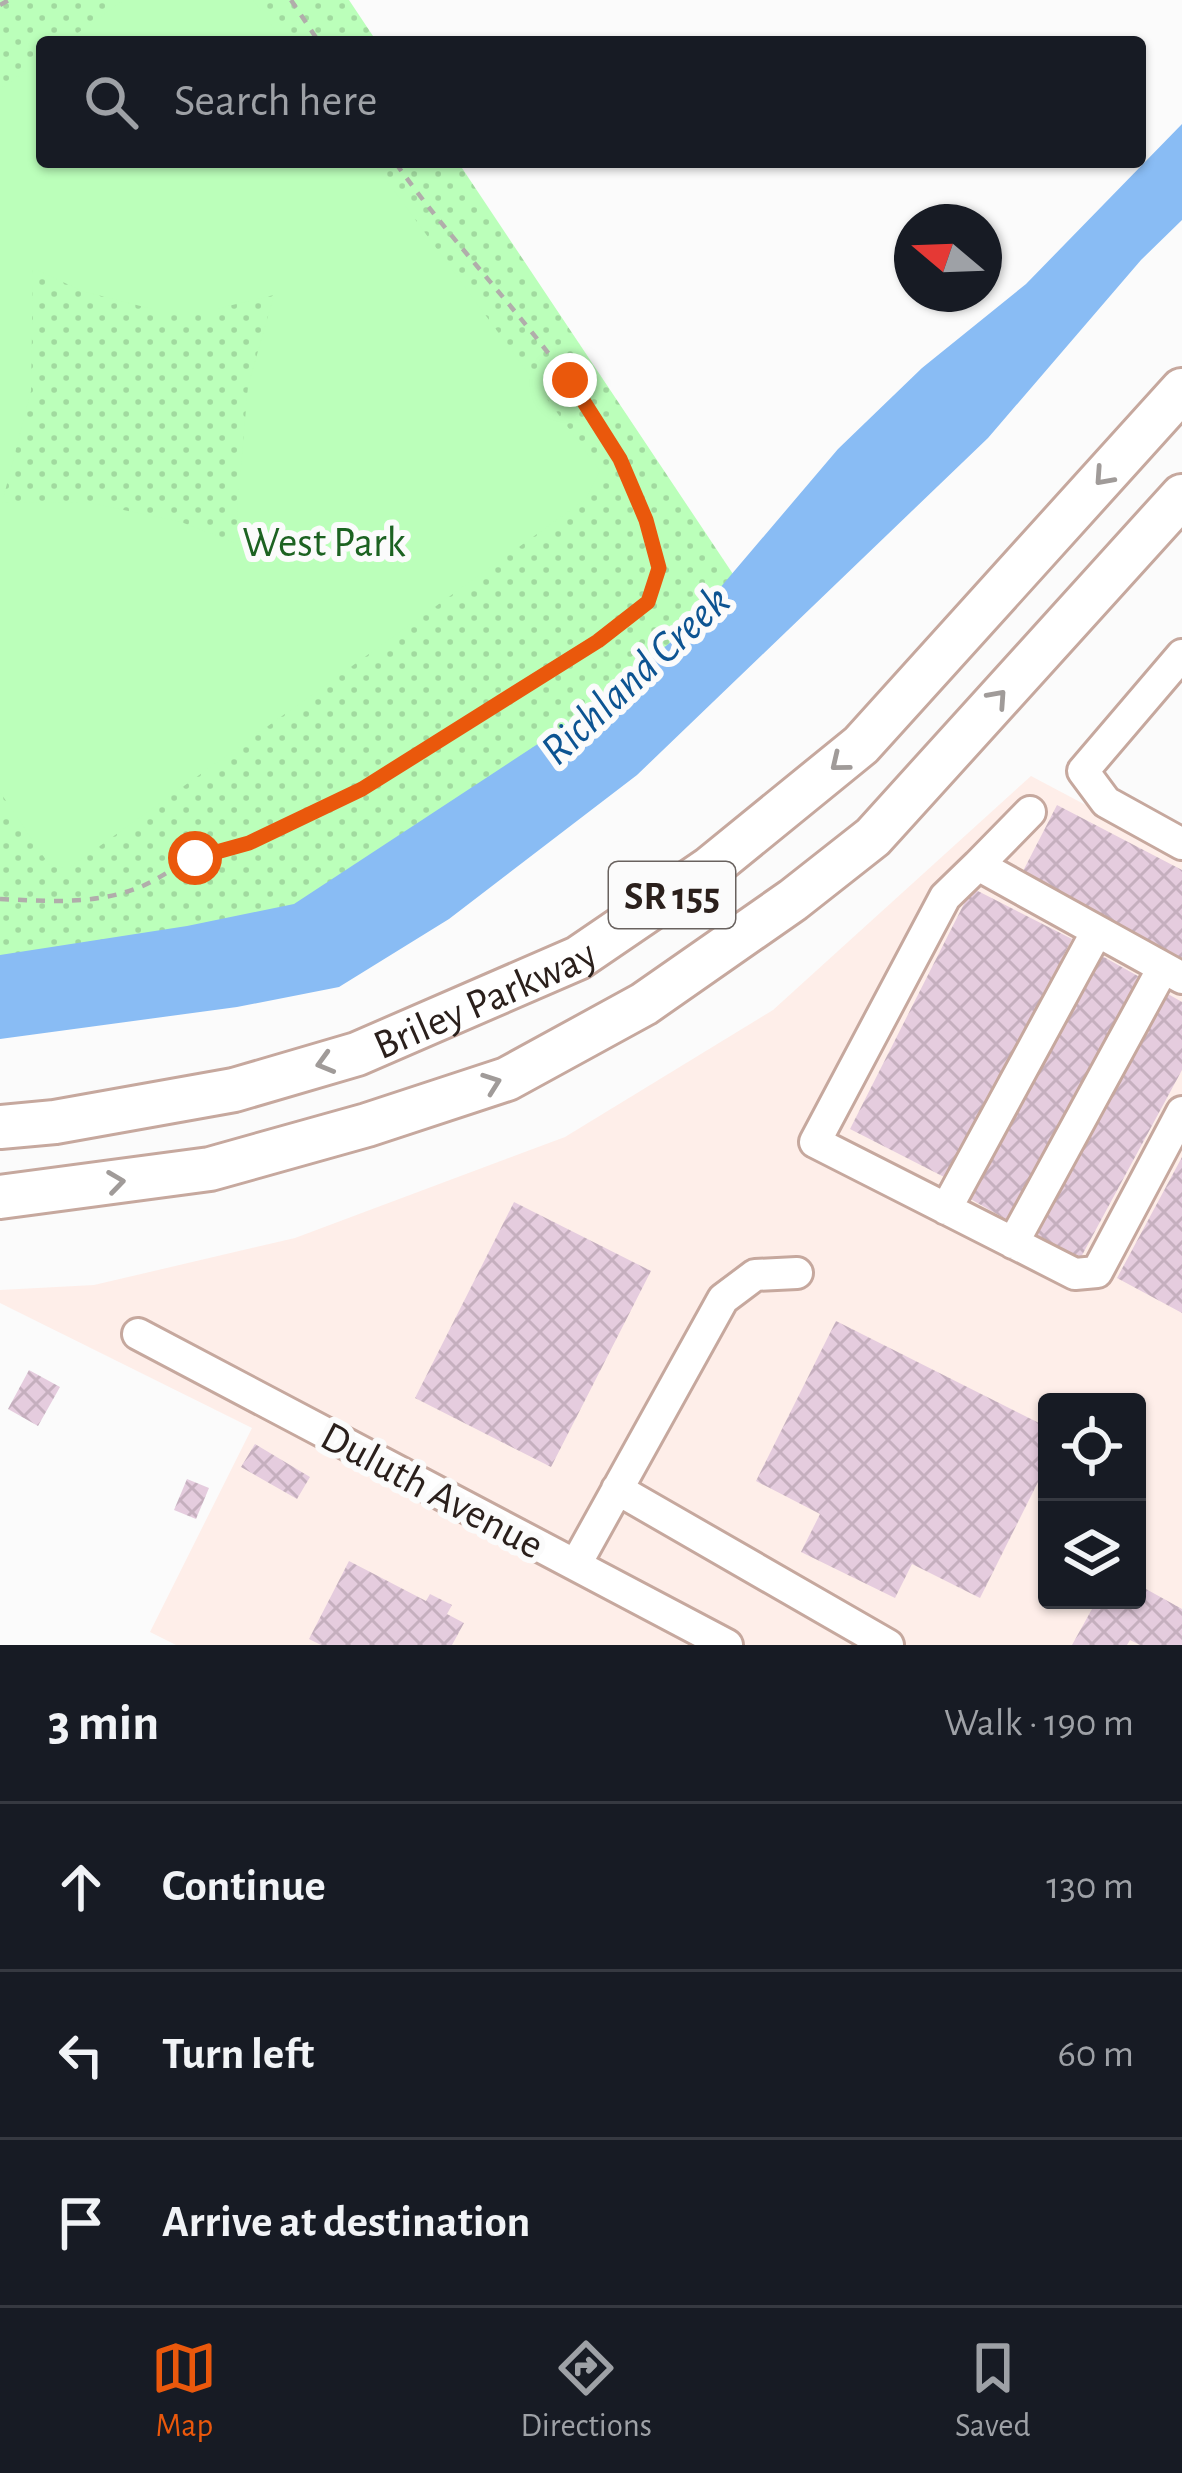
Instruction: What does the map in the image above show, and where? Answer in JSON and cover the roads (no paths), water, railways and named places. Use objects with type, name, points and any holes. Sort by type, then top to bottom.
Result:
[{"type":"highway","name":"Briley Parkway","points":[[0,1127],[55,1122],[234,1090],[398,1038],[578,958],[710,868],[861,745],[1182,390]]},
{"type":"highway","name":"Briley Parkway","points":[[0,1197],[210,1169],[367,1125],[507,1079],[644,1004],[794,901],[873,836],[1182,496]]},
{"type":"street","points":[[1182,655],[1083,771],[1106,802],[1182,844]]},
{"type":"street","points":[[1030,812],[944,897],[815,1142],[1075,1274],[1097,1272],[1182,1112]]},
{"type":"street","points":[[978,865],[1173,973],[1013,1243]]},
{"type":"street","points":[[946,1209],[1097,931]]},
{"type":"street","points":[[575,1564],[723,1299],[754,1275],[796,1273]]},
{"type":"street","name":"Duluth Avenue","points":[[138,1334],[727,1645]]},
{"type":"street","points":[[617,1489],[888,1645]]},
{"type":"water","name":"Richland Creek","points":[[1182,124],[1182,220],[1141,260],[988,438],[637,775],[449,919],[339,987],[237,1007],[0,1039],[0,955],[294,904],[553,734],[680,635],[838,449],[922,368],[991,312],[1002,312],[1002,303],[1139,168],[1146,168],[1146,161]]},
{"type":"park label","name":"West Park","points":[[324,541]]}]
